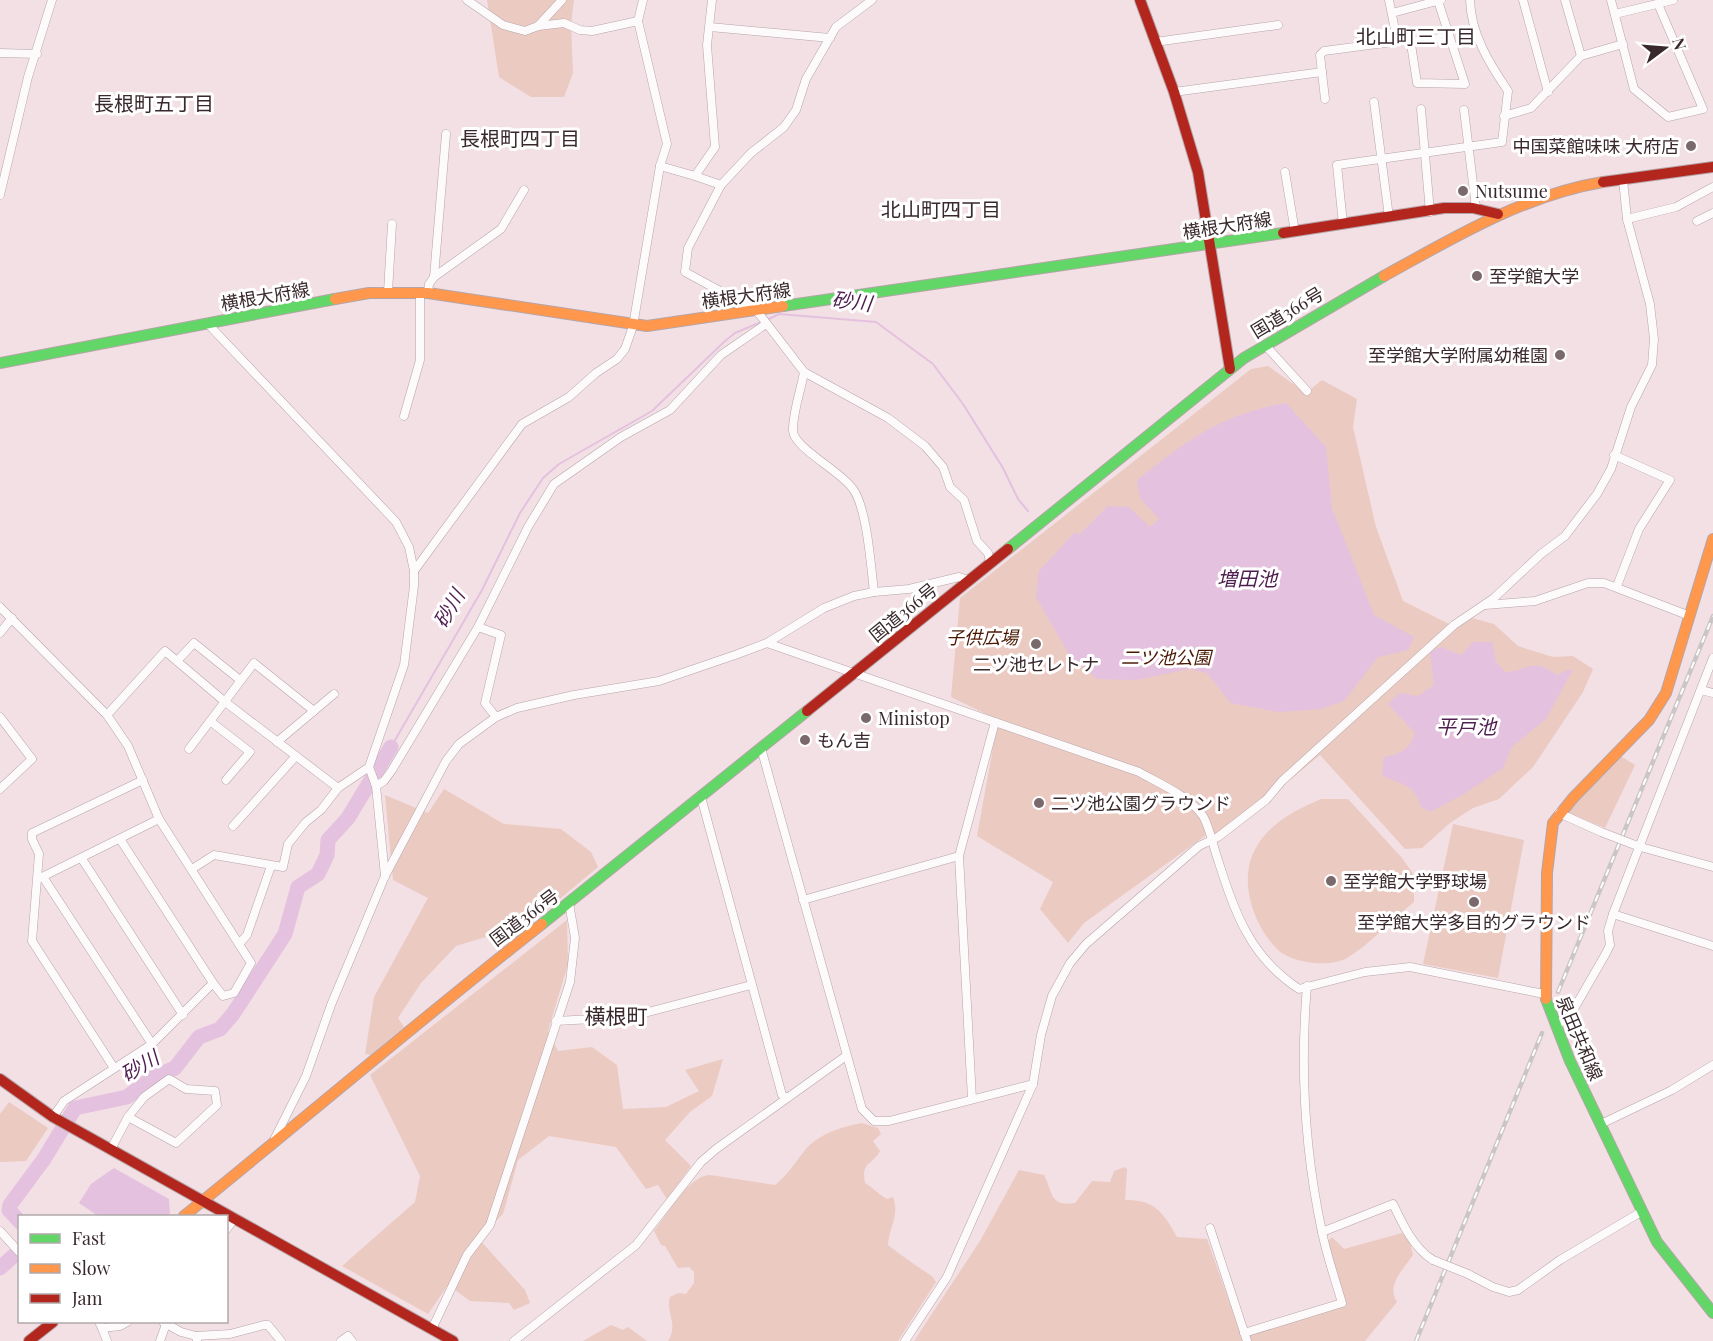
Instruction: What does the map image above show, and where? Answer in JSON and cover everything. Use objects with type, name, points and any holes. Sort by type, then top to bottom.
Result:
[{"type":"main road","points":[[1140,0],[1173,92],[1198,172],[1212,244],[1230,369]]},
{"type":"main road","name":"国道366号","points":[[185,1215],[343,1088],[422,1018],[569,903],[1230,369],[1302,321],[1498,214],[1566,189],[1713,167]]},
{"type":"main road","name":"横根大府線","points":[[0,363],[207,323],[388,292],[424,293],[633,326],[757,311],[1389,217],[1476,208],[1485,208],[1498,214]]},
{"type":"main road","name":"泉田共和線","points":[[1713,539],[1666,693],[1649,720],[1559,813],[1550,835],[1544,994],[1641,1212],[1657,1242],[1713,1313]]},
{"type":"main road","points":[[0,1079],[73,1128],[453,1341]]},
{"type":"main road","points":[[29,1341],[52,1323]]},
{"type":"street","points":[[0,195],[28,77],[52,0]]},
{"type":"street","points":[[467,0],[503,25],[525,31],[538,26],[564,23],[580,30],[592,31],[638,21]]},
{"type":"street","points":[[538,26],[561,0]]},
{"type":"street","points":[[414,571],[522,424],[569,397],[596,373],[617,359],[625,349],[633,326],[660,166],[667,144],[638,21],[643,0]]},
{"type":"street","points":[[695,176],[716,147],[707,45],[712,0]]},
{"type":"street","points":[[872,0],[836,27],[806,80],[796,110],[784,127],[751,153],[721,184],[688,248],[685,272],[757,311],[804,372],[888,418],[924,446],[943,467],[950,487],[964,500],[977,541],[988,554],[990,562]]},
{"type":"street","points":[[1325,99],[1320,55],[1324,51],[1392,42],[1396,35],[1389,0]]},
{"type":"street","points":[[1392,13],[1439,0],[1448,37],[1465,84],[1417,83],[1411,44],[1448,37]]},
{"type":"street","points":[[1343,224],[1337,165],[1466,145],[1502,142],[1508,91],[1486,59],[1470,15],[1470,0]]},
{"type":"street","points":[[1523,0],[1548,92]]},
{"type":"street","points":[[1565,0],[1581,56]]},
{"type":"street","points":[[1611,0],[1634,89],[1668,117],[1703,110],[1658,4]]},
{"type":"street","points":[[1615,14],[1673,0]]},
{"type":"street","points":[[1155,42],[1278,25]]},
{"type":"street","points":[[710,27],[830,38]]},
{"type":"street","points":[[1504,116],[1531,108],[1581,56],[1623,44]]},
{"type":"street","points":[[0,53],[37,54]]},
{"type":"street","points":[[1173,92],[1322,72]]},
{"type":"street","points":[[1374,102],[1389,217]]},
{"type":"street","points":[[1421,109],[1430,212]]},
{"type":"street","points":[[1464,110],[1466,145],[1476,208]]},
{"type":"street","points":[[434,277],[446,134]]},
{"type":"street","points":[[660,166],[721,184]]},
{"type":"street","points":[[1285,172],[1295,232]]},
{"type":"street","points":[[906,1341],[947,1277],[1033,1084],[1041,1035],[1052,996],[1070,963],[1114,917],[1211,838],[1218,837],[1266,800],[1282,781],[1407,666],[1481,605],[1494,598],[1541,554],[1565,536],[1597,494],[1611,469],[1630,407],[1652,365],[1654,339],[1650,304],[1627,219],[1623,180]]},
{"type":"street","points":[[1627,219],[1676,207],[1713,187]]},
{"type":"street","points":[[404,416],[420,360],[424,293],[434,277],[501,229],[524,190]]},
{"type":"street","points":[[1697,221],[1713,213]]},
{"type":"street","points":[[388,292],[392,224]]},
{"type":"street","points":[[192,869],[214,855],[271,867],[283,867],[288,844],[338,788],[369,767],[407,651],[414,571],[409,547],[396,522],[207,323]]},
{"type":"street","points":[[376,783],[384,781],[392,770],[478,627],[528,527],[555,484],[621,437],[670,410],[721,355],[766,324]]},
{"type":"street","points":[[1265,345],[1307,391]]},
{"type":"street","points":[[804,372],[792,431],[800,447],[825,461],[846,480],[857,496],[874,592]]},
{"type":"street","points":[[1614,455],[1670,480],[1639,529],[1617,586]]},
{"type":"street","points":[[273,1143],[306,1076],[331,1005],[385,876],[446,761],[459,744],[496,717],[533,704],[659,681],[767,642],[824,608],[874,592],[909,589],[959,578],[968,580]]},
{"type":"street","points":[[1481,605],[1535,601],[1588,583],[1604,583],[1617,586],[1690,616]]},
{"type":"street","points":[[0,607],[107,715],[128,746],[159,819],[251,963],[234,993],[223,996],[213,983],[120,839]]},
{"type":"street","points":[[0,633],[12,618]]},
{"type":"street","points":[[478,627],[501,635],[485,703],[496,717]]},
{"type":"street","points":[[767,642],[1139,772],[1188,802],[1203,817],[1237,913],[1263,960],[1299,989],[1365,972],[1410,968],[1544,994]]},
{"type":"street","points":[[177,661],[194,643],[240,680]]},
{"type":"street","points":[[107,715],[165,651],[224,701],[338,788]]},
{"type":"street","points":[[1557,1026],[1575,1007],[1610,945],[1608,931],[1637,846],[1713,658]]},
{"type":"street","points":[[189,749],[254,663],[314,711]]},
{"type":"street","points":[[1701,690],[1713,693]]},
{"type":"street","points":[[277,742],[334,694]]},
{"type":"street","points":[[0,789],[32,759],[1,721]]},
{"type":"street","points":[[210,721],[250,752],[226,780]]},
{"type":"street","points":[[972,1100],[959,856],[995,722]]},
{"type":"street","points":[[761,748],[862,1109],[874,1121],[889,1121],[1033,1084]]},
{"type":"street","points":[[233,826],[296,756]]},
{"type":"street","points":[[369,767],[376,783],[385,876]]},
{"type":"street","points":[[114,1068],[32,941],[39,879],[39,854],[32,839],[32,833],[143,780]]},
{"type":"street","points":[[700,796],[782,1095],[786,1097]]},
{"type":"street","points":[[1559,813],[1637,846],[1713,867]]},
{"type":"street","points":[[39,879],[159,819]]},
{"type":"street","points":[[803,900],[959,856]]},
{"type":"street","points":[[82,858],[183,1015]]},
{"type":"street","points":[[239,944],[247,935],[271,867]]},
{"type":"street","points":[[39,879],[152,1044]]},
{"type":"street","points":[[432,1329],[467,1255],[490,1225],[556,1021],[564,1005],[573,963],[575,938],[569,903]]},
{"type":"street","points":[[1613,914],[1713,946]]},
{"type":"street","points":[[56,1118],[64,1101],[152,1044],[213,983]]},
{"type":"street","points":[[556,1021],[629,1017],[751,985]]},
{"type":"street","points":[[1210,1228],[1246,1337],[1342,1303],[1322,1232],[1304,1101],[1307,987]]},
{"type":"street","points":[[514,1341],[636,1245],[701,1162],[786,1097],[846,1056]]},
{"type":"street","points":[[1601,1124],[1672,1090],[1713,1065]]},
{"type":"street","points":[[111,1149],[128,1117],[144,1097],[169,1079],[186,1089],[215,1091],[217,1104],[176,1143],[128,1117]]},
{"type":"street","points":[[1322,1232],[1393,1204],[1404,1226],[1426,1256],[1509,1292],[1518,1290],[1560,1260],[1641,1212]]},
{"type":"street","points":[[228,1227],[235,1218]]},
{"type":"street","points":[[0,1231],[18,1251]]},
{"type":"street","points":[[107,1341],[100,1325],[120,1326],[125,1323]]},
{"type":"street","points":[[160,1341],[165,1323],[197,1339],[230,1334],[264,1325],[281,1341]]},
{"type":"street","points":[[341,1341],[348,1336],[352,1341]]},
{"type":"green space","points":[[487,0],[574,0],[571,24],[573,73],[564,97],[531,97],[499,77]]},
{"type":"green space","name":"二ツ池公園","points":[[1268,366],[1306,393],[1322,380],[1357,399],[1353,427],[1376,527],[1403,601],[1449,624],[1472,618],[1494,624],[1518,646],[1553,657],[1573,656],[1593,669],[1583,692],[1533,767],[1499,799],[1473,808],[1450,823],[1422,848],[1405,849],[1320,755],[1221,837],[1212,831],[1084,923],[1068,943],[1040,909],[1053,882],[977,836],[998,720],[951,697],[960,598],[1251,369]]},
{"type":"green space","points":[[1619,755],[1635,765],[1605,828],[1564,811]]},
{"type":"green space","points":[[444,789],[504,824],[561,829],[591,852],[598,867],[501,948],[489,936],[456,946],[421,983],[398,1018],[404,1027],[370,1055],[365,1054],[374,997],[428,898],[393,880],[385,795],[428,813]]},
{"type":"green space","name":"至学館大学野球場","points":[[1321,799],[1348,799],[1402,858],[1414,875],[1414,902],[1355,953],[1331,963],[1300,961],[1277,949],[1256,918],[1248,880],[1252,856],[1264,836],[1290,814]]},
{"type":"green space","name":"至学館大学多目的グラウンド","points":[[1453,824],[1524,840],[1498,978],[1423,964]]},
{"type":"green space","points":[[567,920],[568,964],[548,1031],[558,1051],[592,1047],[617,1065],[623,1109],[666,1107],[699,1091],[685,1070],[723,1059],[712,1096],[690,1112],[665,1140],[691,1166],[667,1199],[658,1185],[646,1189],[616,1147],[549,1136],[518,1160],[503,1214],[478,1238],[525,1290],[530,1303],[514,1310],[509,1303],[470,1301],[448,1285],[428,1314],[342,1266],[415,1202],[420,1176],[370,1075]]},
{"type":"green space","points":[[9,1102],[48,1128],[26,1161],[0,1162],[0,1114]]},
{"type":"green space","points":[[862,1123],[878,1128],[881,1134],[873,1141],[880,1151],[866,1167],[864,1176],[865,1183],[881,1196],[887,1199],[893,1197],[895,1216],[888,1245],[932,1276],[936,1282],[898,1341],[668,1341],[672,1329],[670,1297],[678,1293],[686,1294],[694,1283],[694,1272],[689,1267],[678,1268],[654,1231],[686,1188],[702,1177],[710,1175],[775,1185],[812,1143],[839,1129]]},
{"type":"green space","points":[[1125,1167],[1127,1169],[1125,1200],[1144,1202],[1157,1209],[1177,1237],[1207,1239],[1242,1338],[1344,1303],[1327,1242],[1332,1237],[1344,1249],[1402,1233],[1410,1242],[1413,1255],[1397,1278],[1393,1290],[1397,1302],[1365,1341],[914,1341],[980,1241],[1019,1170],[1044,1175],[1057,1201],[1067,1204],[1075,1203],[1092,1181],[1110,1182],[1114,1171]]},
{"type":"green space","points":[[611,1325],[623,1330],[628,1327],[647,1341],[583,1341]]},
{"type":"water","name":"増田池","points":[[1286,403],[1326,447],[1332,508],[1374,615],[1414,637],[1408,650],[1378,657],[1344,701],[1321,709],[1279,712],[1231,703],[1207,673],[1189,669],[1136,680],[1097,679],[1070,656],[1036,597],[1039,571],[1075,532],[1079,535],[1108,506],[1129,507],[1150,527],[1159,519],[1140,498],[1137,480],[1206,431],[1242,414]]},
{"type":"water","name":"平戸池","points":[[1473,642],[1492,642],[1496,662],[1505,672],[1531,666],[1541,667],[1557,675],[1570,669],[1572,671],[1546,719],[1512,747],[1503,768],[1464,794],[1430,812],[1420,806],[1411,790],[1401,783],[1382,776],[1384,757],[1404,750],[1415,733],[1388,704],[1400,693],[1418,696],[1434,685],[1430,652],[1441,647],[1461,655]]},
{"type":"water","points":[[114,1168],[169,1199],[170,1215],[97,1215],[79,1203],[91,1184]]},
{"type":"waterway","name":"砂川","points":[[767,320],[779,314],[876,322],[933,364],[963,404],[1003,468],[1018,499],[1028,511]]},
{"type":"waterway","name":"砂川","points":[[391,747],[482,590],[520,513],[543,478],[559,464],[652,411],[725,341],[735,333],[761,322]]},
{"type":"waterway","name":"砂川","points":[[18,1220],[9,1210],[10,1205],[44,1159],[75,1108],[127,1097],[152,1078],[175,1068],[199,1037],[220,1029],[233,1014],[285,934],[298,887],[318,874],[327,855],[328,840],[348,818],[391,747]]},
{"type":"waterway","name":"砂川","points":[[0,1268],[18,1252]]},
{"type":"railway","points":[[1558,992],[1713,616]]},
{"type":"railway","points":[[1416,1341],[1542,1033]]},
{"type":"traffic: fast","points":[[783,306],[1283,233]]},
{"type":"traffic: fast","points":[[1008,549],[1244,358],[1384,276]]},
{"type":"traffic: fast","points":[[0,363],[335,299]]},
{"type":"traffic: fast","points":[[542,924],[807,711]]},
{"type":"traffic: fast","points":[[1546,999],[1570,1061],[1657,1242],[1713,1313]]},
{"type":"traffic: slow","points":[[1384,276],[1517,207],[1574,188],[1603,182]]},
{"type":"traffic: slow","points":[[335,299],[369,293],[428,293],[647,326],[783,306]]},
{"type":"traffic: slow","points":[[1546,999],[1547,873],[1553,823],[1573,798],[1649,720],[1666,693],[1713,539]]},
{"type":"traffic: slow","points":[[185,1215],[542,924]]},
{"type":"traffic: jam","points":[[1140,0],[1174,92],[1198,172],[1230,369]]},
{"type":"traffic: jam","points":[[1603,182],[1713,167]]},
{"type":"traffic: jam","points":[[1283,233],[1444,208],[1473,208],[1498,214]]},
{"type":"traffic: jam","points":[[807,711],[1008,549]]},
{"type":"traffic: jam","points":[[0,1079],[53,1117],[453,1341]]},
{"type":"traffic: jam","points":[[29,1341],[52,1323]]},
{"type":"place","name":"中国菜館味味 大府店","points":[[1691,146]]},
{"type":"place","name":"Nutsume","points":[[1463,191]]},
{"type":"place","name":"至学館大学","points":[[1477,276]]},
{"type":"place","name":"至学館大学附属幼稚園","points":[[1560,355]]},
{"type":"place","name":"二ツ池セレトナ","points":[[1036,644]]},
{"type":"place","name":"Ministop","points":[[866,718]]},
{"type":"place","name":"もん吉","points":[[805,740]]},
{"type":"place","name":"二ツ池公園グラウンド","points":[[1039,803]]},
{"type":"place","name":"至学館大学野球場","points":[[1331,881]]},
{"type":"place","name":"至学館大学多目的グラウンド","points":[[1474,902]]},
{"type":"district","name":"北山町三丁目","points":[[1416,35]]},
{"type":"district","name":"長根町五丁目","points":[[154,102]]},
{"type":"district","name":"長根町四丁目","points":[[520,137]]},
{"type":"district","name":"北山町四丁目","points":[[941,208]]},
{"type":"district","name":"横根町","points":[[616,1015]]},
{"type":"park label","name":"子供広場","points":[[982,637]]}]
